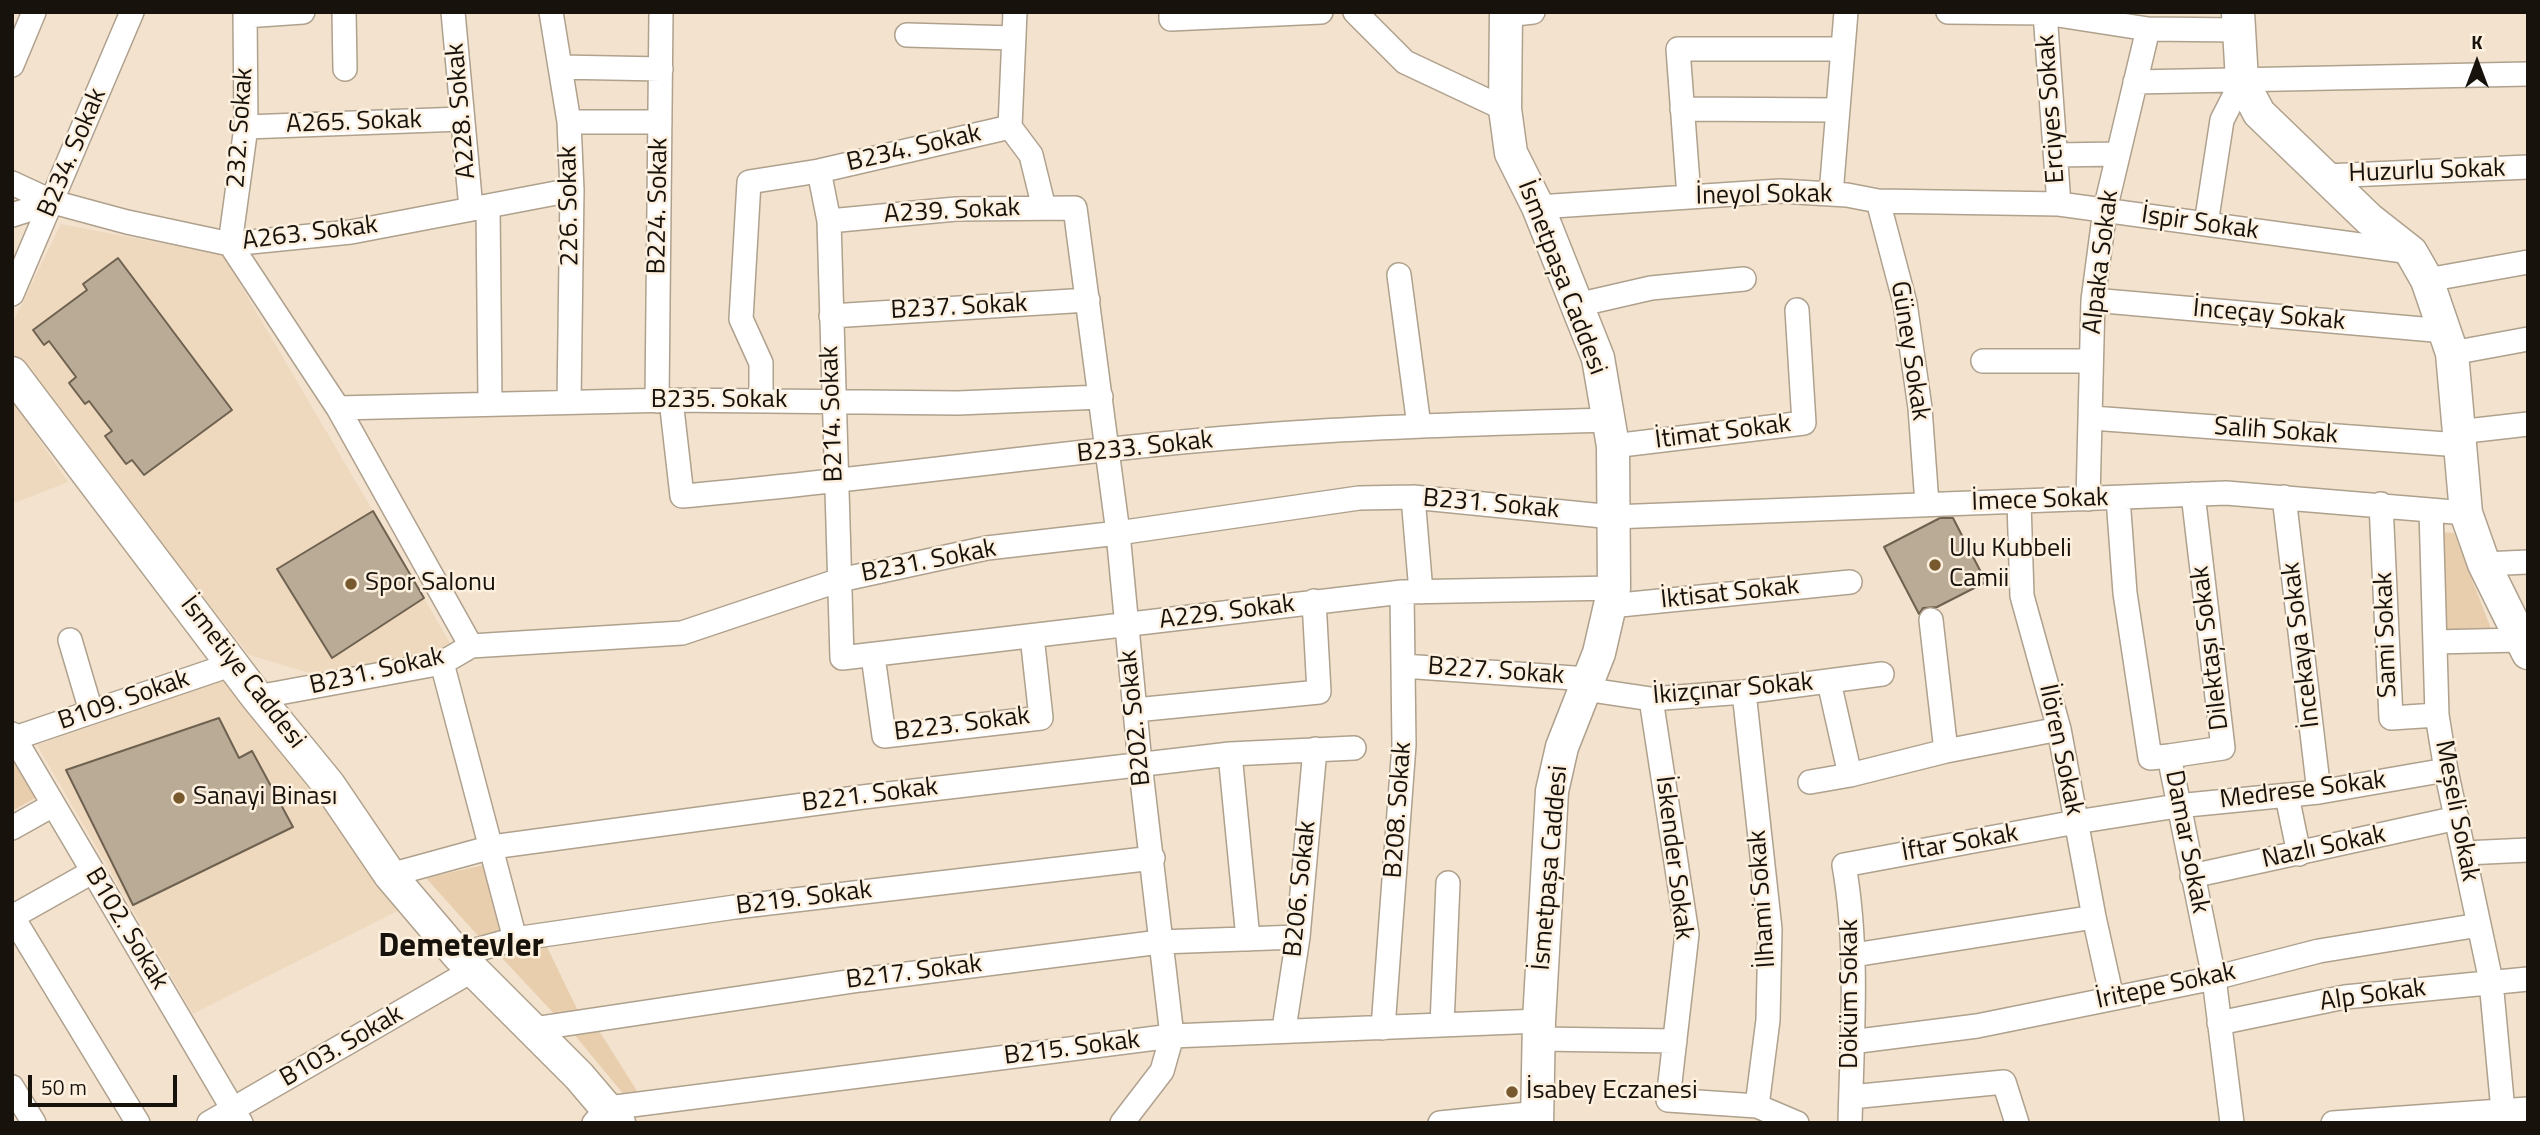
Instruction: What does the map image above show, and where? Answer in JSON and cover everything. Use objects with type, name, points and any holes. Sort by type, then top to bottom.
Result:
[{"type":"main road","name":"İsmetpaşa Caddesi","points":[[1515,13],[1504,109],[1511,153],[1538,207],[1598,358],[1611,433],[1613,517],[1612,597],[1599,653],[1562,747],[1552,791],[1539,1030],[1538,1118]]},
{"type":"main road","points":[[2238,21],[2242,81],[2259,113],[2369,219],[2411,253],[2427,280],[2449,342],[2466,513],[2484,564],[2523,646]]},
{"type":"main road","name":"İsmetiye Caddesi","points":[[12,373],[257,697],[329,785],[390,875],[466,963],[533,1029],[607,1118]]},
{"type":"street","points":[[12,65],[34,12]]},
{"type":"street","name":"B234. Sokak","points":[[12,294],[132,12]]},
{"type":"street","points":[[245,14],[303,12]]},
{"type":"street","points":[[344,12],[345,69]]},
{"type":"street","name":"A228. Sokak","points":[[453,12],[462,119],[480,207],[490,402]]},
{"type":"street","name":"226. Sokak","points":[[551,12],[569,122],[572,190],[569,402]]},
{"type":"street","name":"B224. Sokak","points":[[661,12],[664,400],[682,496]]},
{"type":"street","points":[[1015,12],[1010,127],[1031,155],[1044,208]]},
{"type":"street","points":[[1171,12],[1171,19],[1321,12]]},
{"type":"street","points":[[1355,12],[1405,62],[1504,109]]},
{"type":"street","points":[[1831,194],[1846,12]]},
{"type":"street","points":[[1948,12],[2045,13],[2148,29],[2238,21]]},
{"type":"street","name":"Erciyes Sokak","points":[[2045,13],[2059,204]]},
{"type":"street","name":"232. Sokak","points":[[230,244],[246,127],[245,14]]},
{"type":"street","name":"Alpaka Sokak","points":[[2088,499],[2093,300],[2105,210],[2148,29]]},
{"type":"street","points":[[906,35],[1014,38]]},
{"type":"street","points":[[1689,197],[1678,49],[1843,49]]},
{"type":"street","points":[[561,67],[661,69]]},
{"type":"street","points":[[2135,82],[2528,74]]},
{"type":"street","points":[[2206,225],[2222,120],[2242,81]]},
{"type":"street","points":[[1682,108],[1838,110]]},
{"type":"street","name":"A265. Sokak","points":[[246,127],[462,119]]},
{"type":"street","points":[[569,122],[660,122]]},
{"type":"street","name":"B234. Sokak","points":[[761,401],[761,363],[741,319],[749,182],[819,172],[1010,127]]},
{"type":"street","points":[[2056,155],[2118,154]]},
{"type":"street","name":"Huzurlu Sokak","points":[[2326,176],[2528,167]]},
{"type":"street","name":"B214. Sokak","points":[[819,172],[828,221],[834,483],[842,658]]},
{"type":"street","name":"A263. Sokak","points":[[12,183],[52,202],[230,244],[351,232],[572,190]]},
{"type":"street","name":"İneyol Sokak","points":[[1538,207],[1780,191],[1831,194],[1878,201],[1990,201]]},
{"type":"street","name":"Güney Sokak","points":[[1878,201],[1905,303],[1920,408],[1927,504]]},
{"type":"street","name":"İspir Sokak","points":[[1990,201],[2059,204],[2411,253]]},
{"type":"street","points":[[12,215],[52,202]]},
{"type":"street","name":"A239. Sokak","points":[[828,221],[956,209],[1076,208]]},
{"type":"street","name":"B202. Sokak","points":[[1076,208],[1118,533],[1140,763],[1172,1036],[1162,1071],[1122,1123]]},
{"type":"street","points":[[230,244],[338,408],[471,646]]},
{"type":"street","points":[[2427,280],[2528,262]]},
{"type":"street","points":[[1399,275],[1419,426]]},
{"type":"street","points":[[1577,305],[1651,288],[1744,279]]},
{"type":"street","name":"B237. Sokak","points":[[831,316],[1088,300]]},
{"type":"street","name":"İnceçay Sokak","points":[[2093,300],[2449,342],[2528,339]]},
{"type":"street","name":"İtimat Sokak","points":[[1611,433],[1804,423],[1797,310]]},
{"type":"street","points":[[1983,361],[2091,361]]},
{"type":"street","name":"B235. Sokak","points":[[338,408],[490,402],[664,400],[958,403],[1101,397]]},
{"type":"street","name":"Salih Sokak","points":[[2092,418],[2459,439],[2528,424]]},
{"type":"street","name":"B233. Sokak","points":[[682,496],[834,483],[1107,451],[1306,432],[1419,426],[1611,433]]},
{"type":"street","name":"İmece Sokak","points":[[1613,517],[2193,494],[2284,497],[2466,513]]},
{"type":"street","name":"Dilektaşı Sokak","points":[[2169,756],[2223,748],[2193,494]]},
{"type":"street","name":"İncekaya Sokak","points":[[2284,497],[2319,792]]},
{"type":"street","name":"B231. Sokak","points":[[257,697],[442,663],[471,646],[682,633],[840,580],[987,548],[1118,533],[1359,498],[1413,498],[1613,517]]},
{"type":"street","name":"B208. Sokak","points":[[1383,1028],[1404,745],[1403,666],[1411,592],[1413,498]]},
{"type":"street","name":"Damar Sokak","points":[[2118,498],[2125,593],[2150,758],[2169,756],[2214,978],[2232,1123]]},
{"type":"street","name":"İlören Sokak","points":[[2019,502],[2022,596],[2059,729],[2112,998]]},
{"type":"street","name":"Sami Sokak","points":[[2381,504],[2391,719],[2437,715]]},
{"type":"street","name":"Meşeli Sokak","points":[[2431,510],[2437,715],[2446,770],[2491,981],[2503,1111]]},
{"type":"street","points":[[2484,564],[2528,562]]},
{"type":"street","name":"İktisat Sokak","points":[[1612,597],[1850,582]]},
{"type":"street","name":"A229. Sokak","points":[[842,658],[1126,626],[1314,601],[1411,592],[1612,597]]},
{"type":"street","points":[[1135,710],[1320,692],[1314,601]]},
{"type":"street","points":[[1931,620],[1946,751]]},
{"type":"street","name":"B223. Sokak","points":[[873,656],[884,736],[1041,718],[1032,636]]},
{"type":"street","points":[[70,640],[91,710]]},
{"type":"street","points":[[2435,642],[2523,646]]},
{"type":"street","points":[[442,663],[515,939]]},
{"type":"street","name":"B109. Sokak","points":[[13,736],[233,664]]},
{"type":"street","name":"B227. Sokak","points":[[1403,666],[1586,684]]},
{"type":"street","name":"İkizçınar Sokak","points":[[1586,684],[1651,699],[1744,692],[1882,674]]},
{"type":"street","points":[[1829,682],[1850,775]]},
{"type":"street","name":"İlhami Sokak","points":[[1744,692],[1770,929],[1768,1020],[1757,1106]]},
{"type":"street","name":"İskender Sokak","points":[[1651,699],[1687,934],[1668,1100],[1757,1106]]},
{"type":"street","points":[[1810,782],[2059,729]]},
{"type":"street","name":"B102. Sokak","points":[[13,736],[237,1117]]},
{"type":"street","name":"B221. Sokak","points":[[390,875],[492,847],[1140,763],[1230,754],[1354,748]]},
{"type":"street","name":"B206. Sokak","points":[[1284,1029],[1298,937],[1315,749]]},
{"type":"street","points":[[1230,754],[1248,939]]},
{"type":"street","name":"Medrese Sokak","points":[[2076,822],[2177,806],[2319,792],[2446,770]]},
{"type":"street","points":[[2287,796],[2299,854]]},
{"type":"street","points":[[12,828],[53,805]]},
{"type":"street","name":"Nazlı Sokak","points":[[2192,876],[2457,818]]},
{"type":"street","name":"İftar Sokak","points":[[1844,865],[2076,822]]},
{"type":"street","points":[[2465,853],[2528,850]]},
{"type":"street","name":"B219. Sokak","points":[[466,963],[515,939],[735,907],[1153,858]]},
{"type":"street","name":"Döküm Sokak","points":[[1844,865],[1852,908],[1854,955],[1850,1123]]},
{"type":"street","points":[[92,872],[12,916],[138,1123]]},
{"type":"street","points":[[1442,1025],[1448,883]]},
{"type":"street","points":[[1854,955],[2094,917]]},
{"type":"street","name":"İritepe Sokak","points":[[1851,1042],[1977,1026],[2214,978],[2319,951],[2479,925]]},
{"type":"street","name":"B217. Sokak","points":[[533,1029],[860,980],[1160,942],[1298,937]]},
{"type":"street","name":"B103. Sokak","points":[[209,1123],[237,1117],[466,963]]},
{"type":"street","name":"Alp Sokak","points":[[2219,1023],[2345,998],[2528,979]]},
{"type":"street","name":"B215. Sokak","points":[[607,1118],[1172,1036],[1284,1029],[1442,1025],[1675,1041]]},
{"type":"street","points":[[1851,1097],[2004,1082],[2017,1123]]},
{"type":"street","points":[[12,1087],[34,1123]]},
{"type":"street","points":[[1757,1106],[1797,1123]]},
{"type":"street","points":[[2333,1123],[2528,1109]]},
{"type":"street","points":[[1440,1123],[1538,1118]]},
{"type":"shaded area","points":[[61,224],[223,255],[453,648],[320,676],[249,655],[12,352],[12,324]]},
{"type":"shaded area","points":[[12,400],[68,482],[12,504]]},
{"type":"shaded area","points":[[2441,532],[2454,533],[2493,634],[2441,635]]},
{"type":"shaded area","points":[[225,680],[401,909],[193,1014],[37,745]]},
{"type":"shaded area","points":[[12,753],[37,797],[12,811]]},
{"type":"shaded area","points":[[493,863],[508,932],[480,938],[426,878]]},
{"type":"shaded area","points":[[547,947],[579,1013],[558,1018],[502,958]]},
{"type":"shaded area","points":[[598,1029],[637,1091],[625,1096],[573,1033]]},
{"type":"building","points":[[118,258],[232,410],[144,475],[132,460],[126,464],[105,436],[112,431],[89,401],[85,404],[69,383],[76,377],[49,341],[44,345],[33,330],[87,290],[83,284]]},
{"type":"building","name":"Spor Salonu","points":[[373,511],[424,598],[332,658],[277,569]]},
{"type":"building","name":"Ulu Kubbeli Camii","points":[[1940,518],[1953,518],[1986,582],[1937,607],[1923,608],[1919,614],[1884,547]]},
{"type":"building","name":"Sanayi Binası","points":[[219,718],[239,758],[252,751],[293,827],[133,905],[66,770]]},
{"type":"place","name":"Ulu Kubbeli Camii","points":[[1935,565]]},
{"type":"place","name":"Spor Salonu","points":[[351,584]]},
{"type":"place","name":"Sanayi Binası","points":[[179,798]]},
{"type":"place","name":"İsabey Eczanesi","points":[[1512,1092]]},
{"type":"district","name":"Demetevler","points":[[461,948]]}]
